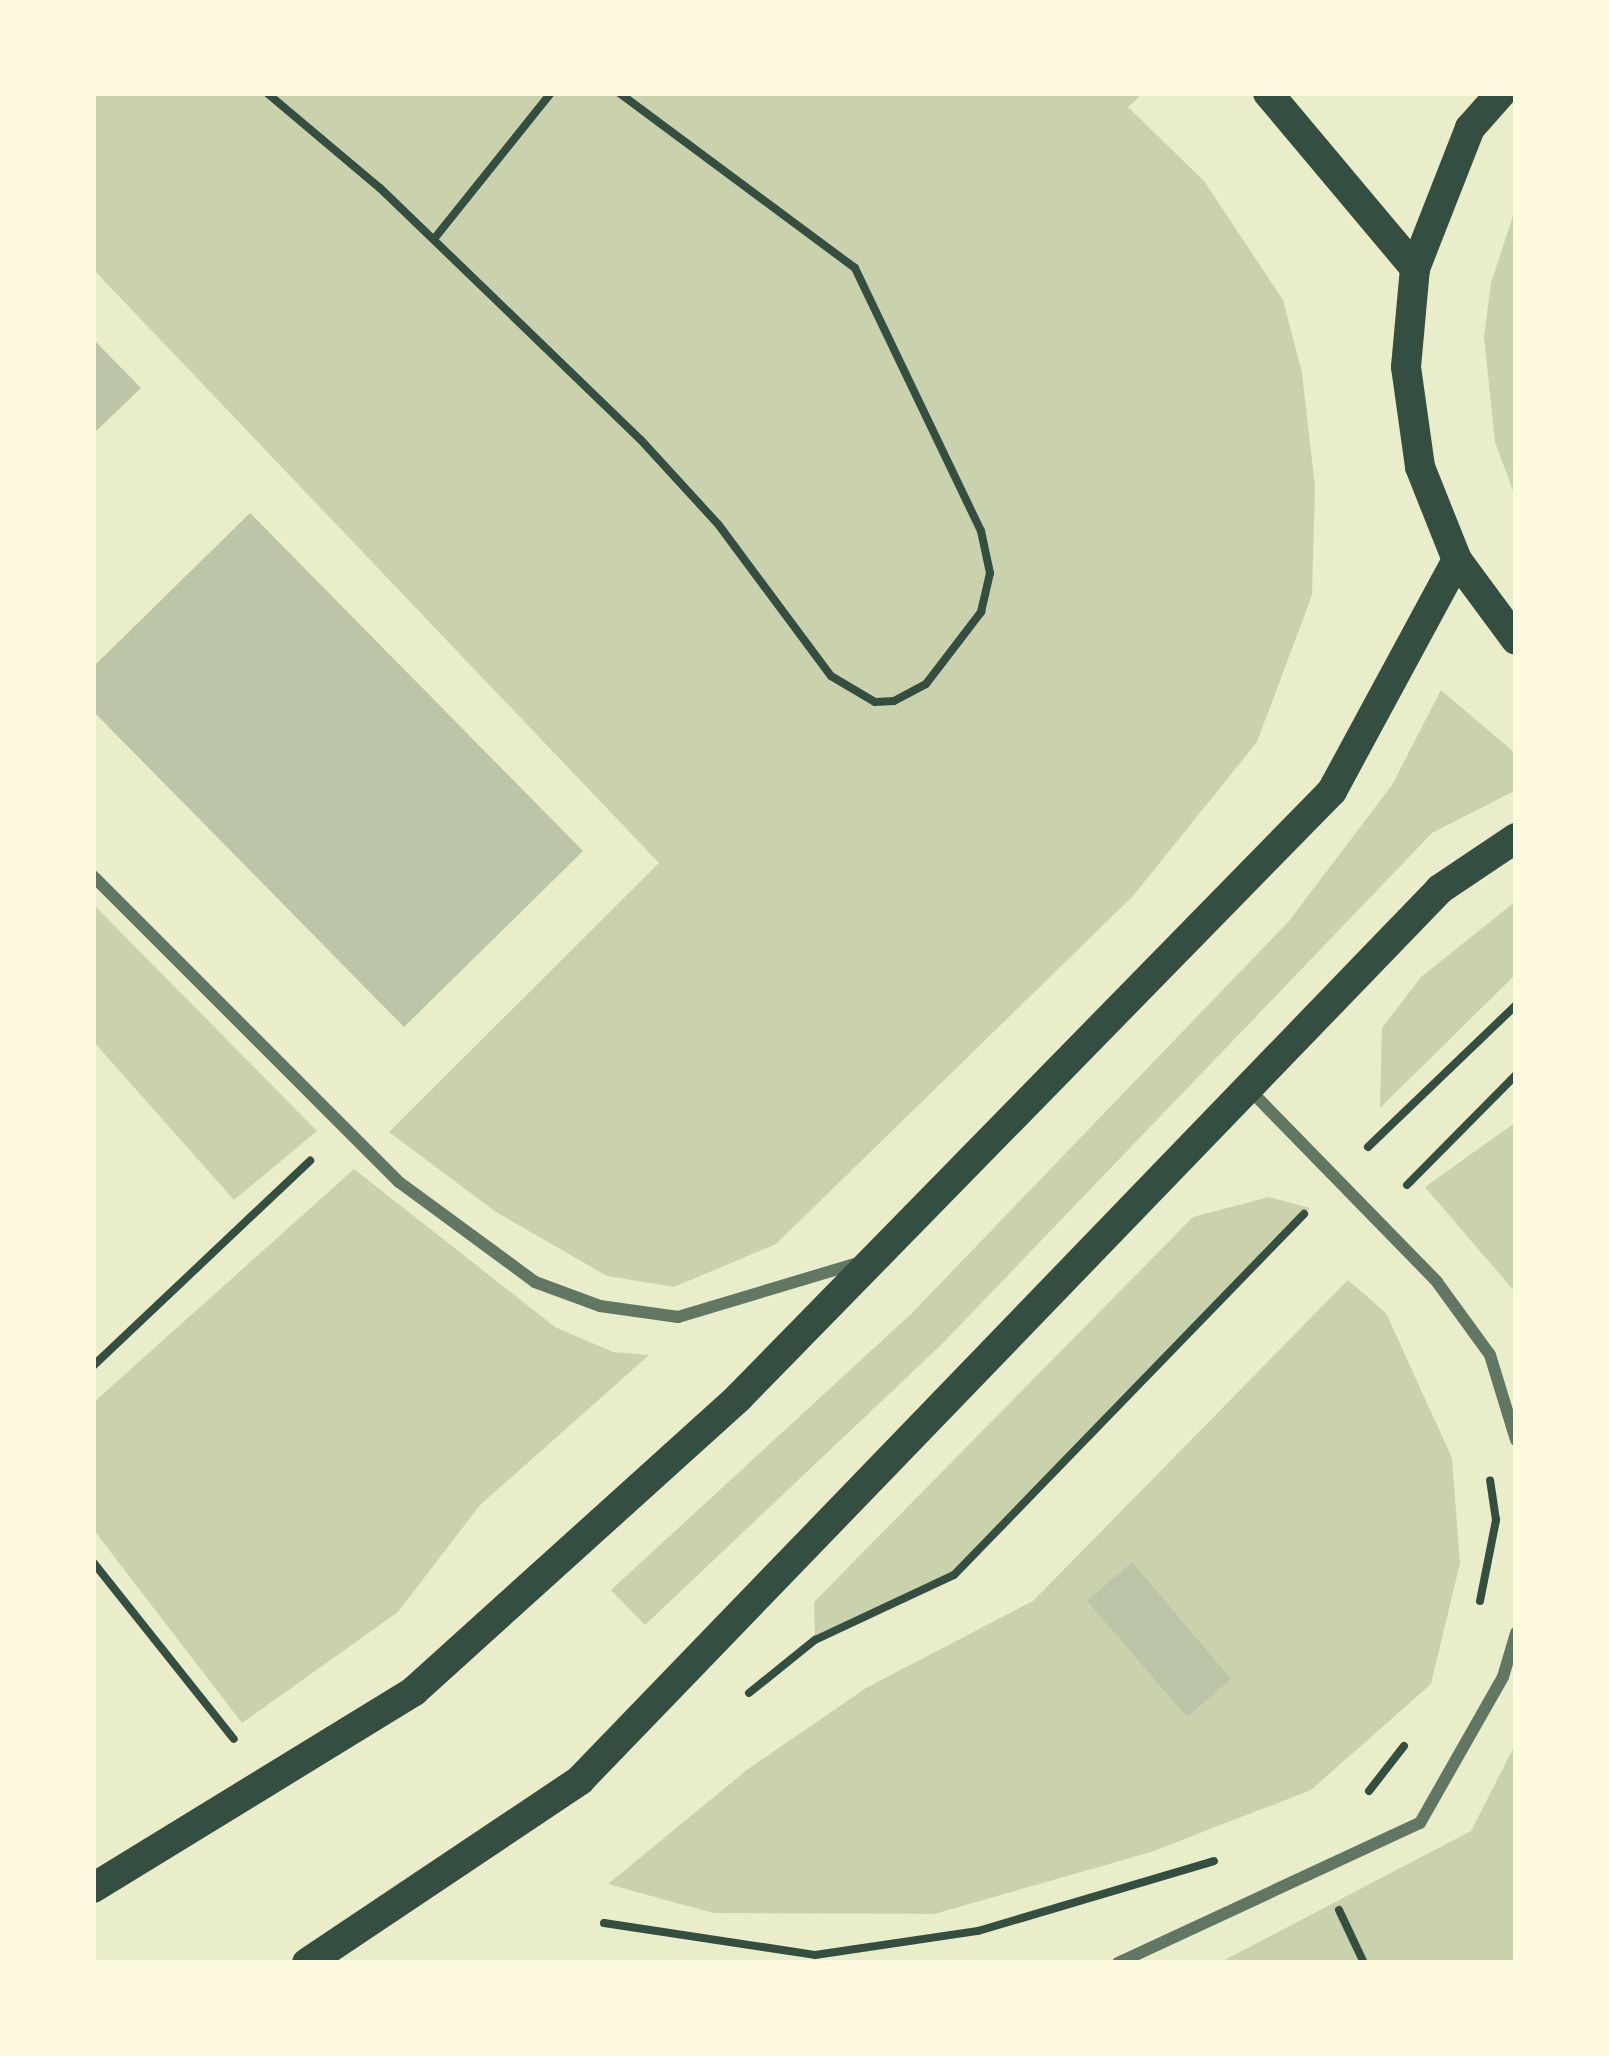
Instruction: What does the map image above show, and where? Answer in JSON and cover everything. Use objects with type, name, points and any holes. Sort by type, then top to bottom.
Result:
[{"type":"main road","points":[[1268,93],[1415,268]]},
{"type":"main road","points":[[1501,93],[1470,128],[1415,268],[1406,368],[1417,447],[1456,560],[1516,640]]},
{"type":"main road","points":[[93,1888],[414,1691],[740,1397],[1332,790],[1456,560]]},
{"type":"main road","points":[[307,1963],[580,1780],[1440,889],[1516,838]]},
{"type":"street","points":[[93,876],[398,1182],[535,1282],[600,1306],[678,1317],[876,1257]]},
{"type":"street","points":[[1247,1088],[1376,1217],[1490,1354],[1516,1439]]},
{"type":"street","points":[[1118,1963],[1420,1823],[1503,1677],[1516,1634]]},
{"type":"path","points":[[267,93],[434,239],[702,507],[832,676],[875,701],[926,684],[961,647],[990,573],[981,531],[871,293],[833,248],[619,93]]},
{"type":"path","points":[[434,239],[551,93]]},
{"type":"path","points":[[1339,1177],[1516,1005]]},
{"type":"path","points":[[1376,1217],[1516,1075]]},
{"type":"path","points":[[93,1366],[329,1144]]},
{"type":"path","points":[[741,1700],[815,1640],[954,1574],[1310,1208],[1325,1221]]},
{"type":"path","points":[[1479,1606],[1496,1520],[1489,1474]]},
{"type":"path","points":[[93,1562],[241,1747]]},
{"type":"path","points":[[1355,1798],[1374,1788],[1408,1739]]},
{"type":"path","points":[[604,1923],[815,1955],[978,1930],[1238,1854]]},
{"type":"green space","points":[[93,93],[1133,93],[1139,97],[1128,107],[1204,181],[1283,300],[1302,373],[1315,487],[1312,595],[1257,742],[1133,896],[776,1244],[674,1287],[607,1276],[496,1212],[389,1132],[659,863],[93,269]]},
{"type":"green space","points":[[1516,207],[1516,499],[1495,442],[1484,337],[1491,283]]},
{"type":"green space","points":[[1441,690],[1516,754],[1516,790],[1432,833],[943,1343],[645,1625],[611,1590],[912,1313],[1289,921],[1392,785]]},
{"type":"green space","points":[[1516,901],[1516,974],[1380,1108],[1382,1028],[1421,977]]},
{"type":"green space","points":[[93,904],[317,1131],[234,1200],[93,1041]]},
{"type":"green space","points":[[1516,1122],[1516,1293],[1425,1187]]},
{"type":"green space","points":[[354,1169],[555,1327],[613,1352],[649,1355],[480,1505],[398,1612],[242,1723],[93,1529],[93,1403]]},
{"type":"green space","points":[[1269,1197],[1310,1208],[954,1575],[815,1640],[814,1602],[1193,1217]]},
{"type":"green space","points":[[1348,1280],[1386,1313],[1452,1458],[1460,1563],[1431,1684],[1311,1790],[1151,1852],[934,1914],[713,1913],[608,1884],[748,1769],[866,1688],[1033,1601]]},
{"type":"green space","points":[[1516,1743],[1516,1963],[1219,1963],[1471,1831]]},
{"type":"pier","points":[[93,1855],[97,1857],[195,1963],[93,1963]]},
{"type":"building","points":[[93,339],[141,388],[93,434]]},
{"type":"building","points":[[250,513],[583,851],[404,1027],[93,711],[93,667]]},
{"type":"building","points":[[1132,1562],[1231,1679],[1187,1717],[1087,1601]]}]
